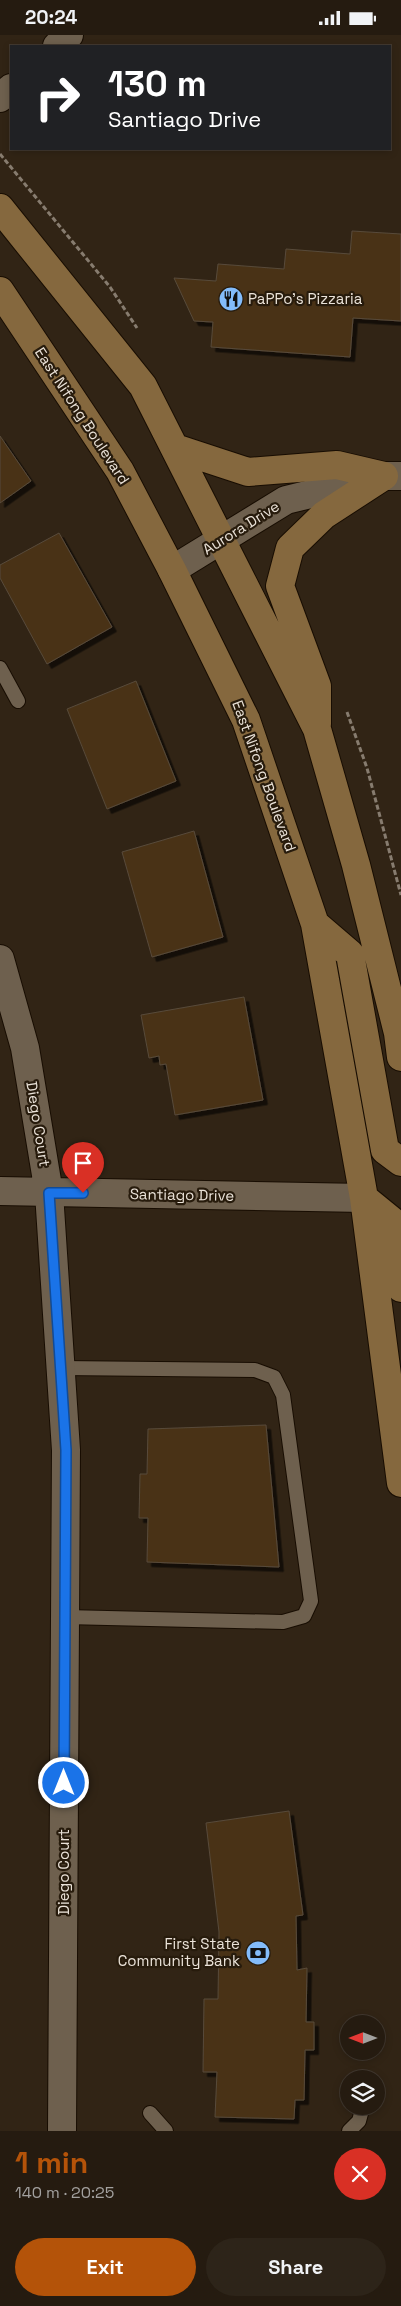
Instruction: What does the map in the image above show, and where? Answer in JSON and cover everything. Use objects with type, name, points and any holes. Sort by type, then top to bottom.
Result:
[{"type":"main road","points":[[0,208],[143,386],[317,729],[356,865],[398,1033],[401,1057]]},
{"type":"main road","name":"East Nifong Boulevard","points":[[0,291],[120,471],[172,570],[246,720],[316,923],[364,1198],[401,1483]]},
{"type":"main road","points":[[175,448],[248,472],[337,465],[393,476]]},
{"type":"main road","points":[[317,729],[317,686],[280,586],[290,548],[324,515],[393,476]]},
{"type":"main road","points":[[316,923],[350,954],[385,1150],[401,1162]]},
{"type":"main road","points":[[364,1198],[391,1221],[401,1288]]},
{"type":"street","points":[[58,45],[69,35]]},
{"type":"street","points":[[0,99],[10,89]]},
{"type":"street","name":"Aurora Drive","points":[[172,570],[286,499],[393,476]]},
{"type":"street","name":"Diego Court","points":[[0,959],[25,1048],[49,1193],[66,1450],[62,2131]]},
{"type":"street","name":"Santiago Drive","points":[[0,1191],[364,1198]]},
{"type":"lane","points":[[0,668],[5,689],[18,701]]},
{"type":"lane","points":[[61,1368],[255,1370],[274,1377],[283,1395],[311,1601],[304,1616],[283,1622],[65,1617]]},
{"type":"lane","points":[[150,2113],[166,2131]]},
{"type":"lane","points":[[349,2131],[359,2121],[361,2115]]},
{"type":"building","points":[[352,231],[401,234],[401,321],[353,318],[350,357],[211,347],[213,322],[194,321],[174,278],[216,281],[218,264],[284,269],[286,249],[350,254]]},
{"type":"building","points":[[0,436],[31,481],[0,503]]},
{"type":"building","points":[[59,533],[112,627],[47,664],[0,578],[0,565]]},
{"type":"building","points":[[136,681],[176,781],[107,809],[67,709]]},
{"type":"building","points":[[194,831],[223,937],[152,957],[122,852]]},
{"type":"building","points":[[244,997],[263,1100],[175,1115],[166,1064],[160,1065],[159,1056],[149,1058],[141,1015]]},
{"type":"building","points":[[266,1425],[279,1567],[147,1562],[148,1518],[139,1518],[140,1474],[147,1474],[148,1429]]},
{"type":"building","name":"First State Community Bank","points":[[289,1811],[303,1915],[296,1916],[297,1970],[307,1968],[306,2022],[314,2022],[314,2050],[305,2050],[304,2100],[295,2100],[294,2119],[215,2117],[217,2072],[203,2072],[204,1999],[218,1999],[219,1932],[206,1823]]},
{"type":"place","name":"PaPPo's Pizzaria","points":[[231,299]]},
{"type":"place","name":"First State Community Bank","points":[[258,1953]]},
{"type":"route","points":[[64,1783],[66,1450],[49,1193],[83,1193]]}]
